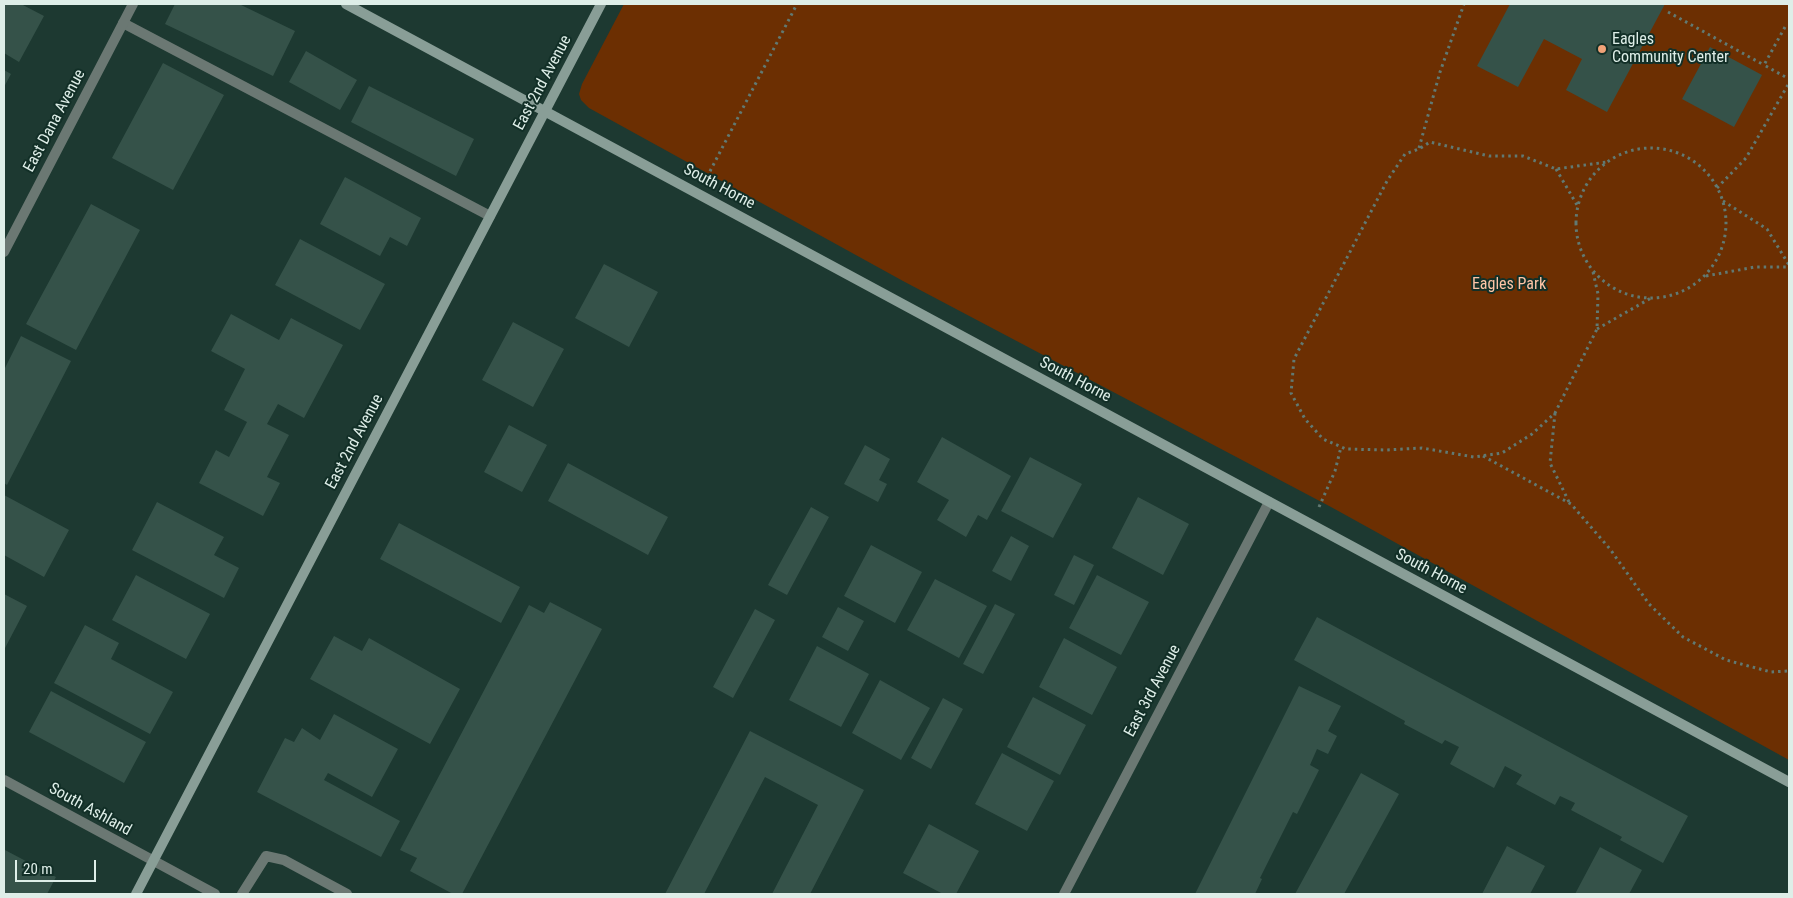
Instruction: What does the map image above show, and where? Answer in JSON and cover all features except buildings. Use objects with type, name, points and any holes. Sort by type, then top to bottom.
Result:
[{"type":"street","name":"East Dana Avenue","points":[[4,252],[133,4]]},
{"type":"street","name":"South Horne","points":[[346,4],[1789,782]]},
{"type":"street","name":"East 2nd Avenue","points":[[136,894],[601,4]]},
{"type":"street","points":[[123,23],[490,216]]},
{"type":"street","name":"East 3rd Avenue","points":[[1064,894],[1269,502]]},
{"type":"street","name":"South Ashland","points":[[4,780],[215,894]]},
{"type":"street","points":[[242,894],[266,856],[284,860],[347,894]]},
{"type":"path","points":[[699,193],[797,4]]},
{"type":"path","points":[[1419,149],[1440,72],[1464,4]]},
{"type":"path","points":[[1668,12],[1789,79]]},
{"type":"path","points":[[1764,65],[1785,27]]},
{"type":"path","points":[[1717,188],[1746,158],[1789,83]]},
{"type":"path","points":[[1555,413],[1532,434],[1502,453],[1474,457],[1422,448],[1386,450],[1342,447],[1322,439],[1305,419],[1295,401],[1291,393],[1294,359],[1387,181],[1405,154],[1419,149],[1430,142],[1489,156],[1523,156],[1556,168],[1607,162]]},
{"type":"path","points":[[1656,147],[1673,151],[1689,158],[1703,168],[1717,188],[1723,201],[1726,220],[1724,239],[1718,257],[1703,276],[1692,286],[1675,294],[1639,298],[1622,293],[1606,284],[1593,272],[1584,257],[1577,241],[1575,223],[1578,205],[1584,188],[1594,174],[1607,162],[1622,153],[1638,148],[1656,147]]},
{"type":"path","points":[[1556,168],[1578,205]]},
{"type":"path","points":[[1703,276],[1755,267],[1789,266],[1767,229],[1723,201]]},
{"type":"path","points":[[1593,272],[1598,294],[1597,329],[1555,413],[1550,463],[1571,504],[1610,549],[1649,604],[1683,637],[1726,660],[1771,672],[1789,671]]},
{"type":"path","points":[[1597,329],[1652,298]]},
{"type":"path","points":[[1310,524],[1335,471],[1342,447]]},
{"type":"path","points":[[1482,456],[1571,504]]},
{"type":"green space","name":"Eagles Park","points":[[624,4],[1789,4],[1789,760],[1331,507],[903,281],[589,108],[581,100],[579,94],[582,84]]},
{"type":"place","name":"Eagles Community Center","points":[[1602,49]]}]
